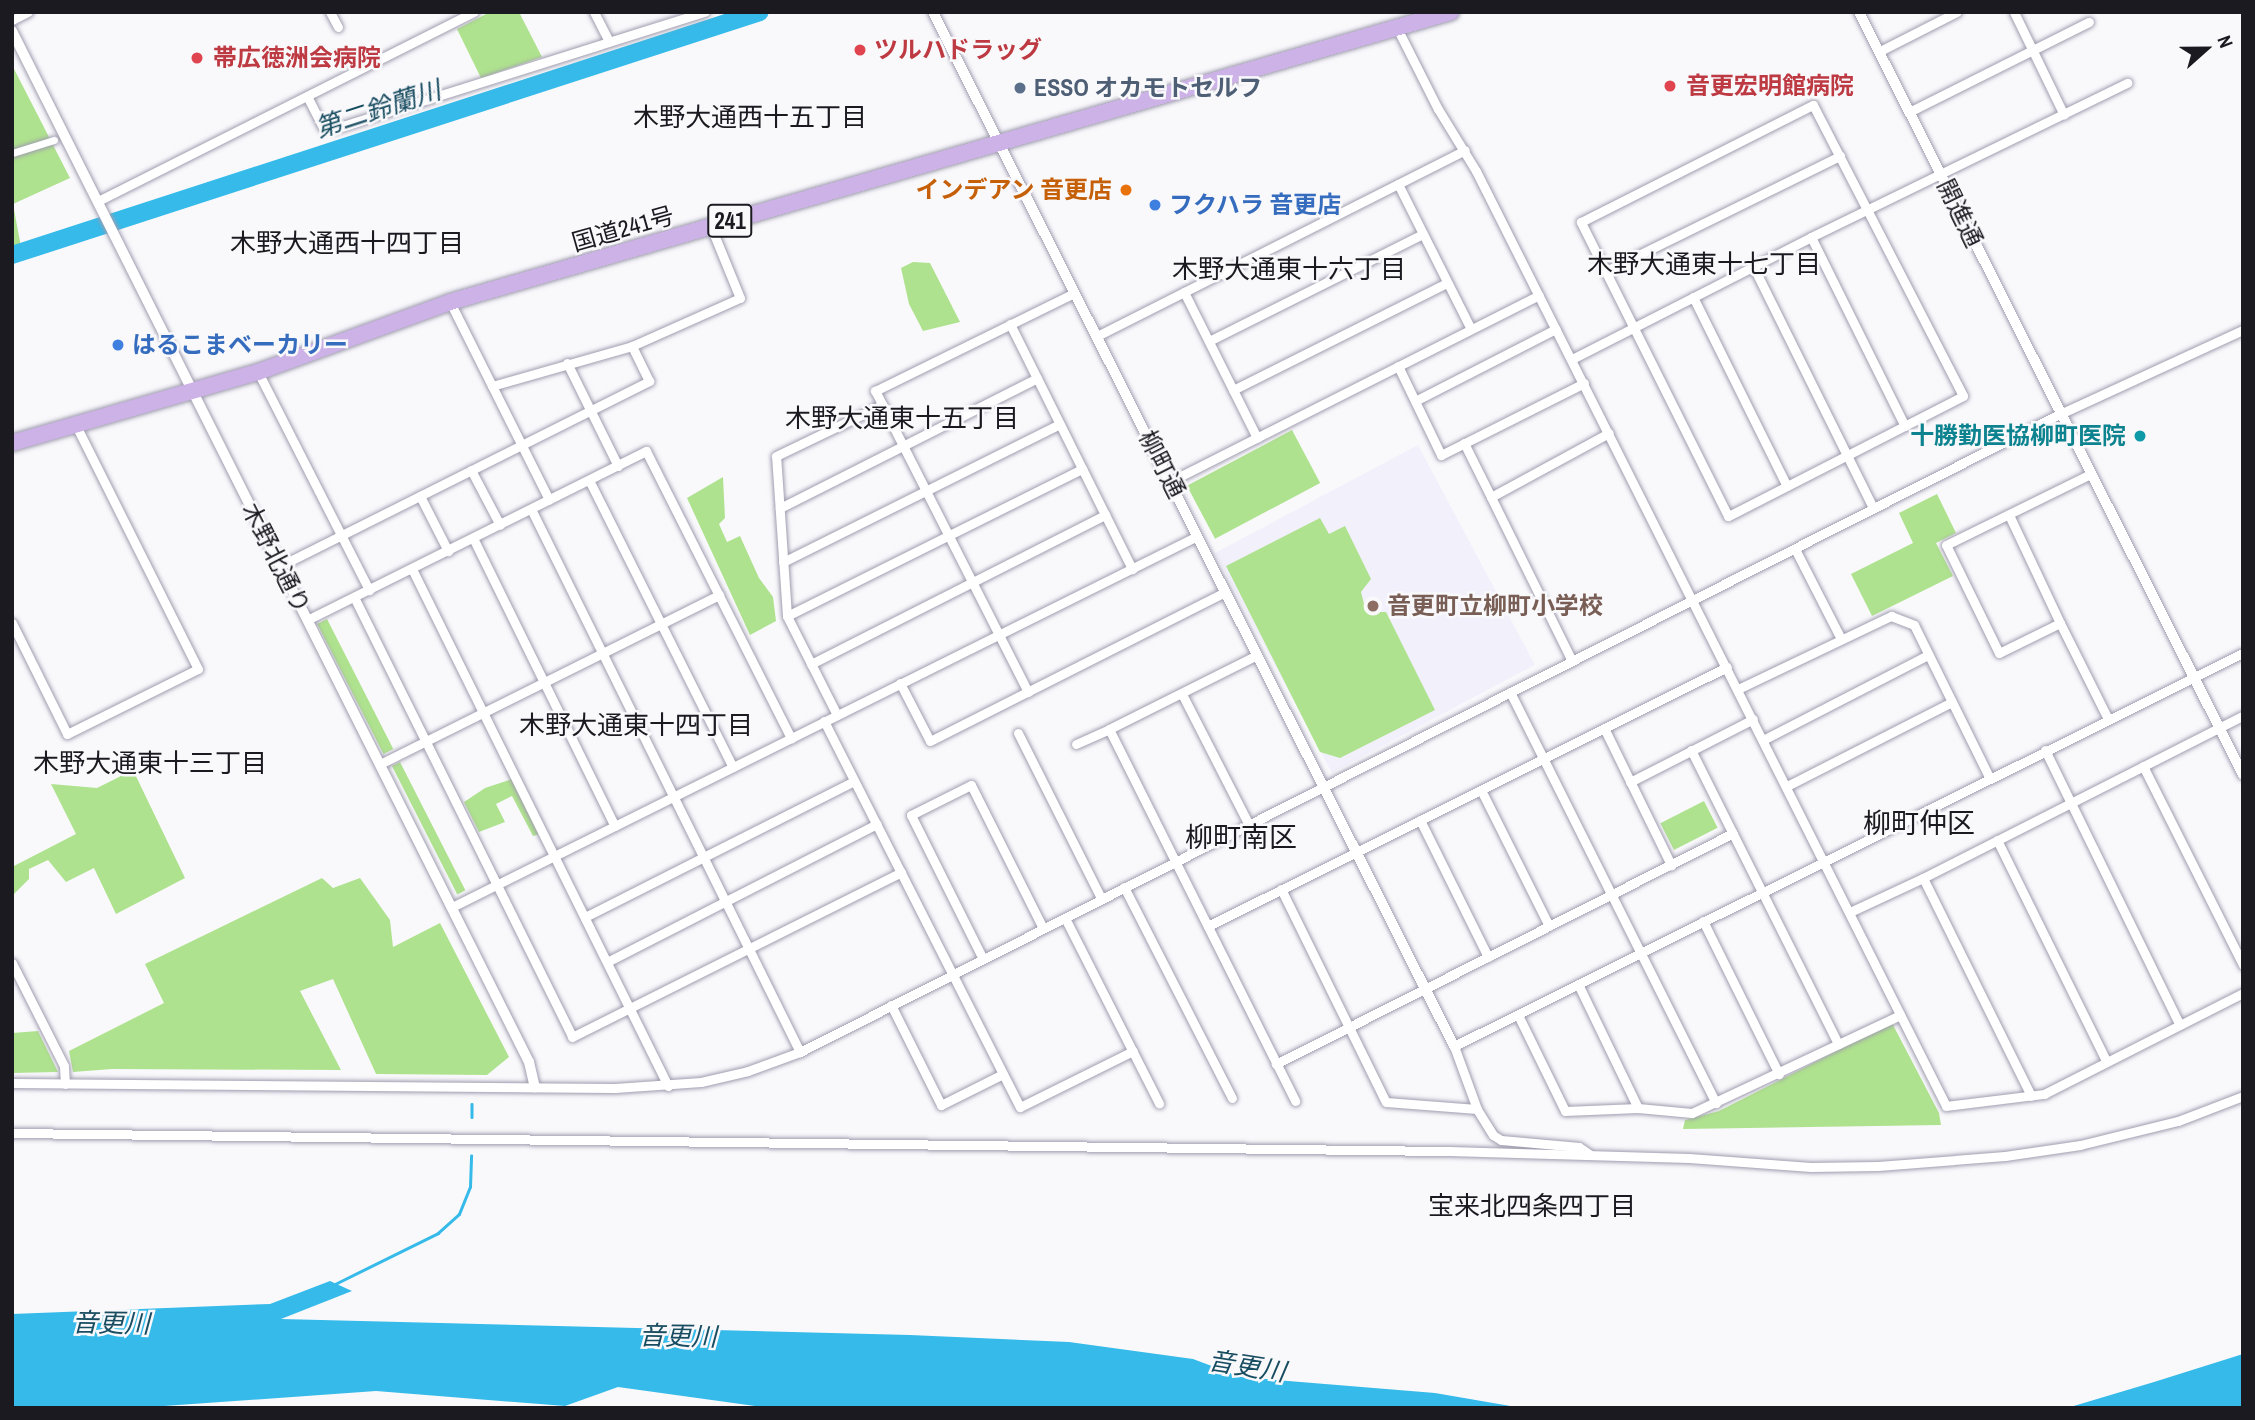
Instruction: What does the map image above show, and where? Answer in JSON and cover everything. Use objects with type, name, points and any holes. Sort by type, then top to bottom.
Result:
[{"type":"highway","name":"国道241号","points":[[12,443],[258,372],[450,303],[1451,12]]},
{"type":"street","points":[[12,20],[28,12]]},
{"type":"street","points":[[330,12],[338,27]]},
{"type":"street","points":[[98,201],[474,12]]},
{"type":"street","points":[[594,12],[609,41]]},
{"type":"street","points":[[307,96],[323,127],[333,130],[705,12]]},
{"type":"street","name":"柳町通","points":[[933,12],[1454,1045]]},
{"type":"street","name":"開進通","points":[[1859,12],[2243,775]]},
{"type":"street","points":[[1880,51],[1957,12]]},
{"type":"street","points":[[2014,12],[2064,115]]},
{"type":"street","points":[[1911,111],[2089,22]]},
{"type":"street","points":[[1398,28],[1438,109],[1465,150],[1572,359],[1946,1106],[2044,1094],[2243,993]]},
{"type":"street","name":"木野北通り","points":[[12,31],[452,907],[528,1062],[535,1087]]},
{"type":"street","points":[[1572,359],[1811,237],[2127,83]]},
{"type":"street","points":[[1813,105],[1867,210],[1963,397],[1728,516],[1581,222],[1813,105]]},
{"type":"street","points":[[12,153],[54,141]]},
{"type":"street","points":[[1097,336],[1465,150]]},
{"type":"street","points":[[1605,271],[1840,156]]},
{"type":"street","points":[[1398,184],[1471,329]]},
{"type":"street","points":[[492,386],[632,346],[740,298],[711,227]]},
{"type":"street","points":[[1209,341],[1423,234]]},
{"type":"street","points":[[1811,237],[1905,426]]},
{"type":"street","points":[[1753,267],[1873,508]]},
{"type":"street","points":[[1233,390],[1447,283]]},
{"type":"street","points":[[1184,292],[1257,438]]},
{"type":"street","points":[[1028,692],[875,391],[1074,293]]},
{"type":"street","points":[[1171,481],[1539,295]]},
{"type":"street","points":[[1693,297],[1787,486]]},
{"type":"street","points":[[450,303],[550,500]]},
{"type":"street","points":[[1010,324],[1132,569]]},
{"type":"street","points":[[1415,401],[1556,329]]},
{"type":"street","points":[[12,1083],[668,1086],[701,1082],[748,1071],[800,1052],[1323,784],[2060,414],[2243,330]]},
{"type":"street","points":[[280,566],[649,381],[632,346]]},
{"type":"street","points":[[567,363],[618,466]]},
{"type":"street","points":[[1398,366],[1441,455],[1584,383]]},
{"type":"street","points":[[258,372],[369,590]]},
{"type":"street","points":[[780,508],[1037,378]]},
{"type":"street","points":[[837,715],[787,617],[776,456],[883,405]]},
{"type":"street","points":[[783,562],[1060,424]]},
{"type":"street","points":[[12,623],[67,734],[198,669],[76,425]]},
{"type":"street","points":[[1491,497],[1609,433]]},
{"type":"street","points":[[1464,443],[1572,661]]},
{"type":"street","points":[[307,620],[646,452],[791,738]]},
{"type":"street","points":[[787,617],[1082,469]]},
{"type":"street","points":[[471,470],[500,524]]},
{"type":"street","points":[[2060,623],[1999,653],[1947,545],[2090,474]]},
{"type":"street","points":[[589,480],[733,767]]},
{"type":"street","points":[[420,496],[447,551]]},
{"type":"street","points":[[531,509],[800,1052]]},
{"type":"street","points":[[811,664],[1105,515]]},
{"type":"street","points":[[2009,515],[2108,719]]},
{"type":"street","points":[[452,907],[1197,536]]},
{"type":"street","points":[[473,538],[615,826]]},
{"type":"street","points":[[1795,549],[1841,639]]},
{"type":"street","points":[[412,569],[668,1086]]},
{"type":"street","points":[[900,684],[930,741],[1225,592]]},
{"type":"street","points":[[380,764],[719,595]]},
{"type":"street","points":[[354,597],[572,1037],[901,872]]},
{"type":"street","points":[[1738,689],[1891,616],[1914,625],[1989,777]]},
{"type":"street","points":[[1591,1155],[1578,1147],[1501,1140],[1493,1135],[1477,1109],[1454,1045],[2243,653]]},
{"type":"street","points":[[1763,740],[1928,655]]},
{"type":"street","points":[[1076,744],[1258,656]]},
{"type":"street","points":[[1208,926],[1727,667]]},
{"type":"street","points":[[1510,692],[1716,1103]]},
{"type":"street","points":[[1182,694],[1248,823]]},
{"type":"street","points":[[1787,786],[1952,702]]},
{"type":"street","points":[[1850,912],[1923,878],[2243,716]]},
{"type":"street","points":[[1630,782],[1753,719]]},
{"type":"street","points":[[824,721],[1020,1107],[1133,1051]]},
{"type":"street","points":[[1604,728],[1671,864]]},
{"type":"street","points":[[1109,729],[1295,1101]]},
{"type":"street","points":[[1018,733],[1101,898]]},
{"type":"street","points":[[1691,750],[1838,1044]]},
{"type":"street","points":[[2045,750],[2180,1025]]},
{"type":"street","points":[[2143,766],[2243,965]]},
{"type":"street","points":[[584,917],[855,780]]},
{"type":"street","points":[[983,958],[911,815],[971,785],[1043,928]]},
{"type":"street","points":[[1481,789],[1549,926]]},
{"type":"street","points":[[1420,820],[1488,957]]},
{"type":"street","points":[[607,962],[877,824]]},
{"type":"street","points":[[1276,1064],[1733,834]]},
{"type":"street","points":[[1997,840],[2106,1061]]},
{"type":"street","points":[[1923,878],[2031,1096]]},
{"type":"street","points":[[1124,887],[1232,1098]]},
{"type":"street","points":[[1281,889],[1386,1102],[1477,1109]]},
{"type":"street","points":[[1065,918],[1159,1103]]},
{"type":"street","points":[[1703,921],[1779,1074]]},
{"type":"street","points":[[12,963],[64,1066],[65,1084]]},
{"type":"street","points":[[1578,984],[1639,1108]]},
{"type":"street","points":[[891,1005],[942,1105],[1003,1074]]},
{"type":"street","points":[[1518,1015],[1565,1111],[1639,1108],[1692,1113],[1900,1015]]},
{"type":"street","points":[[12,1133],[1591,1155],[1811,1167],[1878,1166],[2005,1156],[2140,1132],[2243,1096]]},
{"type":"shaded area","name":"音更町立柳町小学校","points":[[1418,445],[1535,665],[1332,773],[1215,553]]},
{"type":"green space","points":[[490,12],[519,12],[542,57],[481,78],[457,29]]},
{"type":"green space","points":[[12,65],[70,178],[13,204],[21,247],[12,250]]},
{"type":"green space","points":[[913,262],[930,263],[960,322],[923,331],[909,304],[901,268]]},
{"type":"green space","points":[[1292,430],[1320,483],[1215,539],[1187,486]]},
{"type":"green space","points":[[723,477],[725,518],[719,524],[727,542],[740,536],[759,578],[773,597],[776,621],[750,635],[687,498]]},
{"type":"green space","points":[[1937,494],[1956,533],[1936,543],[1953,576],[1872,616],[1851,574],[1913,543],[1899,513]]},
{"type":"green space","points":[[1320,518],[1329,534],[1345,526],[1371,579],[1361,592],[1364,604],[1374,612],[1386,612],[1435,710],[1340,758],[1320,752],[1226,566]]},
{"type":"green space","points":[[327,619],[393,749],[383,754],[317,624]]},
{"type":"green space","points":[[400,762],[465,890],[457,894],[392,766]]},
{"type":"green space","points":[[133,770],[185,878],[116,914],[94,868],[66,882],[48,860],[29,869],[29,879],[12,896],[12,867],[76,834],[51,784],[97,788]]},
{"type":"green space","points":[[512,779],[540,834],[533,836],[512,796],[496,804],[505,822],[479,832],[464,802],[485,788]]},
{"type":"green space","points":[[1704,801],[1718,828],[1674,850],[1660,823]]},
{"type":"green space","points":[[322,878],[333,888],[360,878],[390,920],[393,947],[440,923],[509,1057],[487,1075],[376,1074],[333,979],[300,991],[341,1070],[112,1069],[73,1072],[69,1051],[164,1003],[145,964]]},
{"type":"green space","points":[[1892,1023],[1939,1113],[1941,1125],[1683,1129],[1685,1120],[1719,1111]]},
{"type":"green space","points":[[38,1031],[58,1072],[12,1073],[12,1033]]},
{"type":"water","name":"音更川","points":[[330,1281],[352,1291],[281,1319],[910,1335],[1069,1342],[1193,1359],[1241,1377],[1435,1393],[1522,1408],[770,1408],[618,1387],[565,1406],[376,1391],[136,1408],[12,1408],[12,1314],[270,1304]]},
{"type":"water","points":[[2243,1354],[2243,1408],[2067,1408],[2154,1382]]},
{"type":"waterway","name":"第二鈴蘭川","points":[[12,255],[760,12]]},
{"type":"waterway","points":[[472,1104],[472,1117]]},
{"type":"waterway","points":[[335,1284],[438,1233],[459,1214],[470,1187],[471,1156]]},
{"type":"place","name":"ツルハドラッグ","points":[[860,50]]},
{"type":"place","name":"帯広徳洲会病院","points":[[197,58]]},
{"type":"place","name":"音更宏明館病院","points":[[1670,86]]},
{"type":"place","name":"ESSO オカモトセルフ","points":[[1020,88]]},
{"type":"place","name":"インデアン 音更店","points":[[1126,190]]},
{"type":"place","name":"フクハラ 音更店","points":[[1155,205]]},
{"type":"place","name":"はるこまベーカリー","points":[[118,345]]},
{"type":"place","name":"十勝勤医協柳町医院","points":[[2140,436]]},
{"type":"place","name":"音更町立柳町小学校","points":[[1373,606]]},
{"type":"district","name":"木野大通西十五丁目","points":[[750,117]]},
{"type":"district","name":"木野大通西十四丁目","points":[[347,243]]},
{"type":"district","name":"木野大通東十七丁目","points":[[1704,264]]},
{"type":"district","name":"木野大通東十六丁目","points":[[1289,269]]},
{"type":"district","name":"木野大通東十五丁目","points":[[902,418]]},
{"type":"district","name":"木野大通東十四丁目","points":[[636,725]]},
{"type":"district","name":"木野大通東十三丁目","points":[[150,763]]},
{"type":"district","name":"柳町仲区","points":[[1919,823]]},
{"type":"district","name":"柳町南区","points":[[1241,837]]},
{"type":"district","name":"宝来北四条四丁目","points":[[1532,1206]]}]
